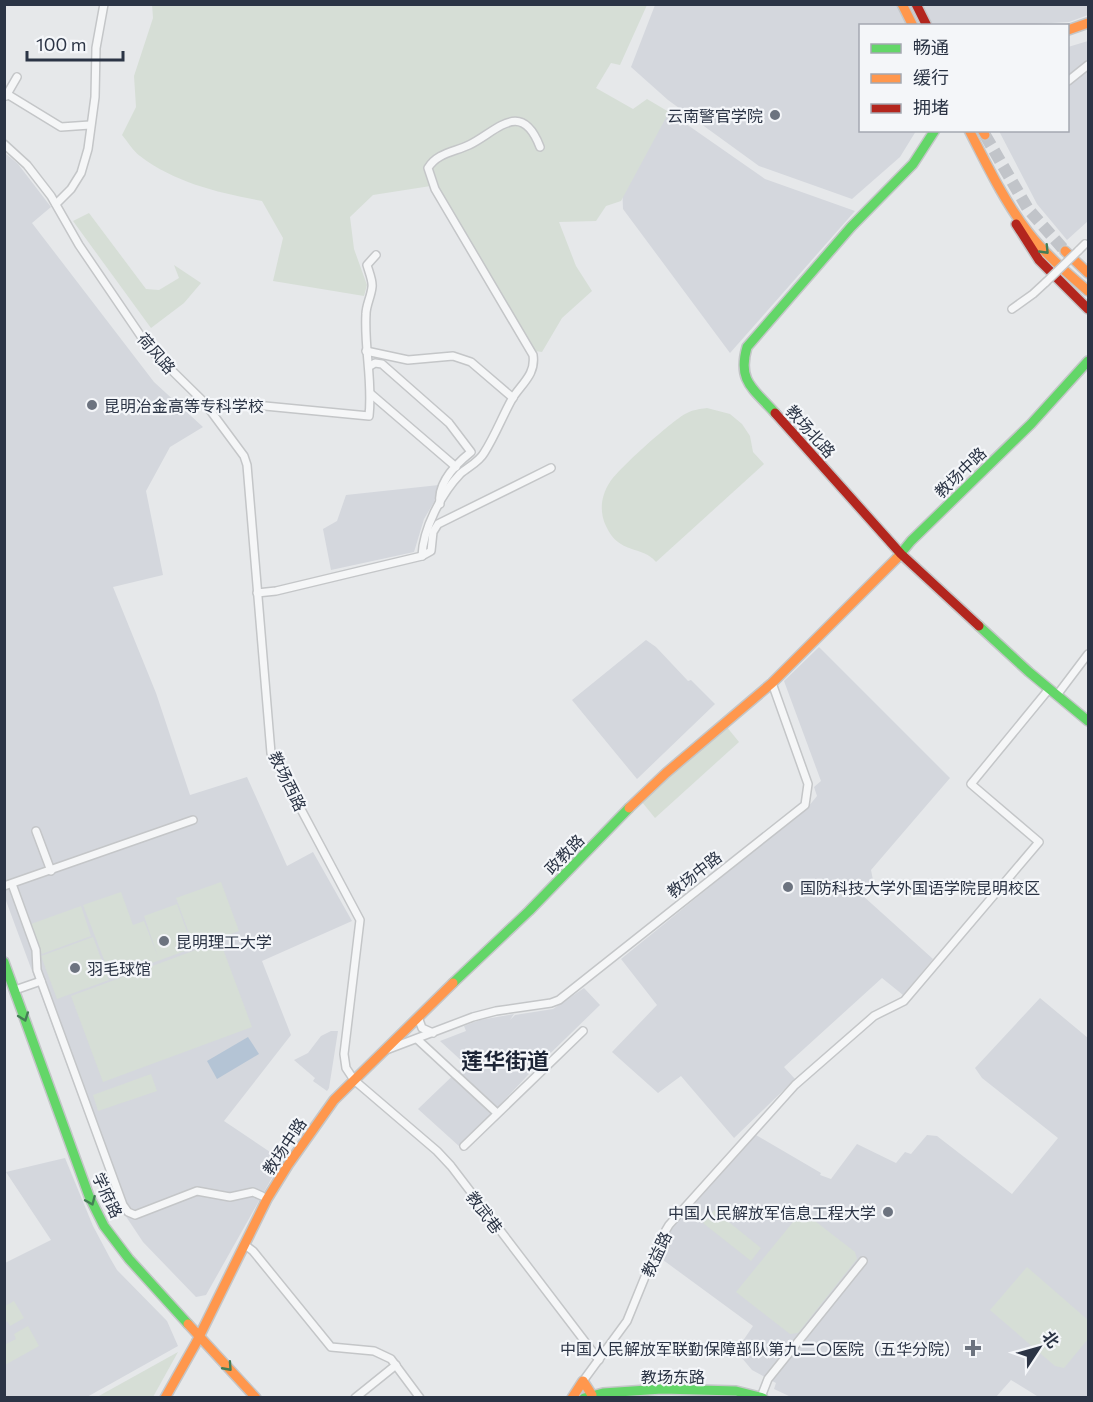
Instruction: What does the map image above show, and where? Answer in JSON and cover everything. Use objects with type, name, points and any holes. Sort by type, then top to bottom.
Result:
[{"type":"main road","points":[[903,4],[912,24]]},
{"type":"main road","points":[[916,4],[926,24]]},
{"type":"main road","points":[[1069,30],[1089,23]]},
{"type":"main road","name":"教场北路","points":[[934,132],[924,150],[907,172],[866,210],[747,347],[742,364],[747,382],[901,554],[1053,692],[1089,721]]},
{"type":"main road","points":[[970,132],[1028,248],[1046,269],[1089,309]]},
{"type":"main road","points":[[994,177],[1037,243],[1089,291]]},
{"type":"main road","points":[[1065,251],[1089,273]]},
{"type":"main road","name":"教场中路","points":[[772,683],[901,554],[911,541],[1031,424],[1089,361]]},
{"type":"main road","name":"政教路","points":[[382,1052],[529,911],[658,781],[772,683]]},
{"type":"main road","name":"学府路","points":[[4,962],[96,1211],[113,1239],[129,1259],[256,1398]]},
{"type":"main road","name":"教场中路","points":[[165,1398],[199,1336],[267,1199],[288,1165],[334,1100],[382,1052]]},
{"type":"main road","points":[[583,1381],[588,1396]]},
{"type":"main road","points":[[572,1398],[583,1381]]},
{"type":"main road","name":"教场东路","points":[[588,1396],[662,1389],[736,1391],[762,1397]]},
{"type":"street","points":[[56,204],[71,189],[81,173],[88,149],[95,97],[96,48],[104,4]]},
{"type":"street","points":[[1069,80],[1089,65]]},
{"type":"street","points":[[17,77],[6,96],[61,127],[90,125]]},
{"type":"street","points":[[422,556],[422,541],[429,522],[459,475],[483,455],[513,398],[532,372],[533,356],[435,189],[429,168],[434,159],[470,144],[509,121],[524,125],[532,131],[540,147]]},
{"type":"street","name":"荷风路","points":[[4,144],[27,165],[56,204],[85,254],[149,348],[204,402],[244,456],[247,465]]},
{"type":"street","points":[[1012,309],[1033,294],[1087,244]]},
{"type":"street","points":[[265,406],[369,416],[371,393],[370,366],[366,359],[366,312],[373,285],[367,265],[375,255]]},
{"type":"street","points":[[366,351],[408,360],[453,356],[471,362],[513,398]]},
{"type":"street","points":[[370,366],[375,363],[382,364],[449,423],[471,452],[443,484],[439,497],[440,504]]},
{"type":"street","points":[[371,393],[456,467]]},
{"type":"street","name":"教场西路","points":[[247,465],[271,753],[360,920],[344,1054],[346,1068],[354,1080]]},
{"type":"street","points":[[257,592],[276,591],[422,556],[431,551],[434,532],[438,524],[551,468]]},
{"type":"street","points":[[1053,692],[1089,654]]},
{"type":"street","name":"教场中路","points":[[382,1052],[473,1017],[496,1011],[551,1004],[559,1000],[806,804],[808,784],[772,683]]},
{"type":"street","name":"教益路","points":[[583,1381],[627,1322],[660,1240],[669,1225],[795,1085],[874,1016],[904,1000],[1039,842],[971,784],[1053,692]]},
{"type":"street","points":[[4,886],[193,820]]},
{"type":"street","points":[[36,831],[51,871]]},
{"type":"street","points":[[12,884],[36,950],[37,970],[123,1205],[128,1212],[135,1215],[197,1191],[230,1197],[246,1192],[262,1196]]},
{"type":"street","points":[[15,990],[41,981]]},
{"type":"street","points":[[418,1017],[422,1028],[434,1033]]},
{"type":"street","points":[[464,1146],[583,1031]]},
{"type":"street","points":[[417,1039],[497,1113]]},
{"type":"street","name":"教武巷","points":[[354,1080],[437,1151],[599,1360]]},
{"type":"street","points":[[143,1212],[146,1221]]},
{"type":"street","points":[[245,1245],[253,1251],[331,1347],[374,1352],[391,1359],[420,1398]]},
{"type":"street","points":[[762,1397],[768,1379],[863,1261]]},
{"type":"street","points":[[355,1398],[396,1365]]},
{"type":"shaded area","points":[[152,4],[647,5],[620,65],[611,63],[596,88],[633,109],[647,99],[669,112],[621,201],[606,206],[596,221],[559,222],[576,266],[592,291],[562,318],[542,352],[535,351],[437,185],[373,195],[350,217],[354,249],[367,285],[364,296],[273,281],[283,238],[262,201],[198,186],[168,173],[137,154],[122,135],[136,107],[134,76],[153,18]]},
{"type":"shaded area","name":"云南警官学院","points":[[655,5],[1088,5],[1088,15],[1069,22],[859,24],[859,132],[915,132],[900,157],[852,199],[759,166],[668,100],[631,67]]},
{"type":"shaded area","points":[[1088,41],[1088,221],[1067,240],[1037,204],[1000,132],[1069,132],[1069,47]]},
{"type":"shaded area","points":[[669,112],[765,179],[855,211],[730,353],[623,209],[621,159]]},
{"type":"shaded area","name":"昆明理工大学","points":[[5,153],[18,164],[51,207],[32,223],[154,382],[203,427],[170,447],[146,491],[163,575],[113,587],[156,693],[190,795],[247,777],[287,866],[313,852],[352,921],[262,961],[291,1035],[224,1121],[282,1160],[206,1295],[196,1297],[143,1242],[119,1206],[5,898]]},
{"type":"shaded area","points":[[89,213],[146,289],[159,290],[179,278],[174,265],[201,283],[184,303],[151,328],[73,221]]},
{"type":"shaded area","points":[[707,408],[730,414],[742,424],[750,436],[753,452],[764,464],[656,562],[644,553],[624,546],[611,535],[602,515],[605,492],[623,467],[678,418]]},
{"type":"shaded area","points":[[439,485],[434,502],[424,519],[414,552],[331,570],[323,529],[337,521],[346,495]]},
{"type":"shaded area","points":[[646,640],[715,704],[637,779],[572,700]]},
{"type":"shaded area","name":"国防科技大学外国语学院昆明校区","points":[[819,647],[950,778],[871,870],[873,880],[862,895],[933,959],[903,995],[882,978],[784,1067],[795,1079],[734,1138],[681,1076],[658,1093],[612,1052],[657,1005],[621,959],[808,807],[817,796],[814,787],[821,781],[784,681]]},
{"type":"shaded area","points":[[726,726],[739,742],[655,818],[642,802],[659,784]]},
{"type":"shaded area","points":[[221,882],[239,931],[194,947],[176,898]]},
{"type":"shaded area","points":[[121,892],[133,925],[144,921],[158,957],[144,916],[177,904],[193,948],[111,978],[83,905]]},
{"type":"shaded area","points":[[81,906],[91,936],[42,954],[31,924]]},
{"type":"shaded area","name":"羽毛球馆","points":[[93,937],[109,980],[57,999],[41,956]]},
{"type":"shaded area","points":[[220,941],[252,1027],[103,1082],[71,996]]},
{"type":"shaded area","points":[[584,988],[600,1005],[528,1075],[460,1147],[418,1109],[465,1064],[440,1041],[466,1031],[464,1026],[480,1020],[514,1014],[510,1020],[515,1015],[553,1009]]},
{"type":"shaded area","name":"中国人民解放军信息工程大学","points":[[1040,998],[1088,1038],[1088,1397],[1037,1396],[1011,1380],[996,1397],[791,1397],[774,1389],[776,1383],[752,1370],[736,1351],[753,1326],[659,1257],[671,1230],[756,1135],[821,1173],[820,1175],[831,1179],[857,1144],[896,1163],[905,1152],[911,1154],[927,1135],[937,1136],[1012,1194],[1058,1138],[982,1078],[975,1068]]},
{"type":"shaded area","points":[[331,1031],[338,1031],[327,1091],[313,1081],[315,1078],[294,1060],[308,1053],[321,1036]]},
{"type":"shaded area","points":[[151,1074],[157,1091],[98,1111],[93,1095]]},
{"type":"shaded area","points":[[65,1158],[93,1226],[117,1270],[167,1321],[178,1346],[87,1397],[5,1398],[5,1263],[51,1240],[6,1172]]},
{"type":"shaded area","points":[[714,1210],[761,1248],[751,1261],[703,1223]]},
{"type":"shaded area","points":[[802,1211],[855,1252],[857,1259],[798,1333],[790,1334],[736,1292]]},
{"type":"shaded area","points":[[1027,1267],[1088,1320],[1088,1339],[1064,1368],[1055,1366],[990,1310]]},
{"type":"shaded area","points":[[14,1301],[24,1318],[10,1326],[7,1321],[5,1323],[5,1306]]},
{"type":"shaded area","points":[[28,1326],[39,1346],[5,1365],[5,1342],[6,1344],[16,1339],[14,1334]]},
{"type":"shaded area","points":[[178,1352],[153,1397],[97,1397]]},
{"type":"water","points":[[248,1037],[259,1054],[217,1079],[207,1061]]},
{"type":"tunnel","points":[[985,135],[1028,209],[1065,251]]},
{"type":"traffic: fast","points":[[775,413],[754,391],[746,377],[744,359],[747,347],[851,227],[913,164],[934,132]]},
{"type":"traffic: fast","points":[[897,558],[911,541],[1031,424],[1088,361]]},
{"type":"traffic: fast","points":[[979,626],[1029,672],[1088,721]]},
{"type":"traffic: fast","points":[[453,983],[529,911],[629,808]]},
{"type":"traffic: fast","points":[[4,962],[89,1196],[104,1226],[129,1259],[188,1324]]},
{"type":"traffic: fast","points":[[584,1398],[603,1393],[662,1389],[736,1391],[763,1398]]},
{"type":"traffic: slow","points":[[902,4],[912,24]]},
{"type":"traffic: slow","points":[[1069,30],[1088,23]]},
{"type":"traffic: slow","points":[[970,132],[1019,220],[1049,256],[1088,291]]},
{"type":"traffic: slow","points":[[1065,251],[1088,273]]},
{"type":"traffic: slow","points":[[629,808],[666,773],[772,683],[897,558]]},
{"type":"traffic: slow","points":[[165,1398],[196,1343],[267,1199],[288,1165],[334,1100],[453,983]]},
{"type":"traffic: slow","points":[[188,1324],[256,1398]]},
{"type":"traffic: slow","points":[[572,1398],[583,1381],[592,1395]]},
{"type":"traffic: jam","points":[[916,4],[926,24]]},
{"type":"traffic: jam","points":[[1016,224],[1039,260],[1088,309]]},
{"type":"traffic: jam","points":[[775,413],[901,554],[979,626]]},
{"type":"place","name":"云南警官学院","points":[[775,115]]},
{"type":"place","name":"昆明冶金高等专科学校","points":[[92,405]]},
{"type":"place","name":"国防科技大学外国语学院昆明校区","points":[[788,887]]},
{"type":"place","name":"昆明理工大学","points":[[164,941]]},
{"type":"place","name":"羽毛球馆","points":[[75,968]]},
{"type":"place","name":"中国人民解放军信息工程大学","points":[[888,1212]]},
{"type":"place","name":"中国人民解放军联勤保障部队第九二〇医院（五华分院）","points":[[973,1348]]},
{"type":"district","name":"莲华街道","points":[[505,1060]]}]
